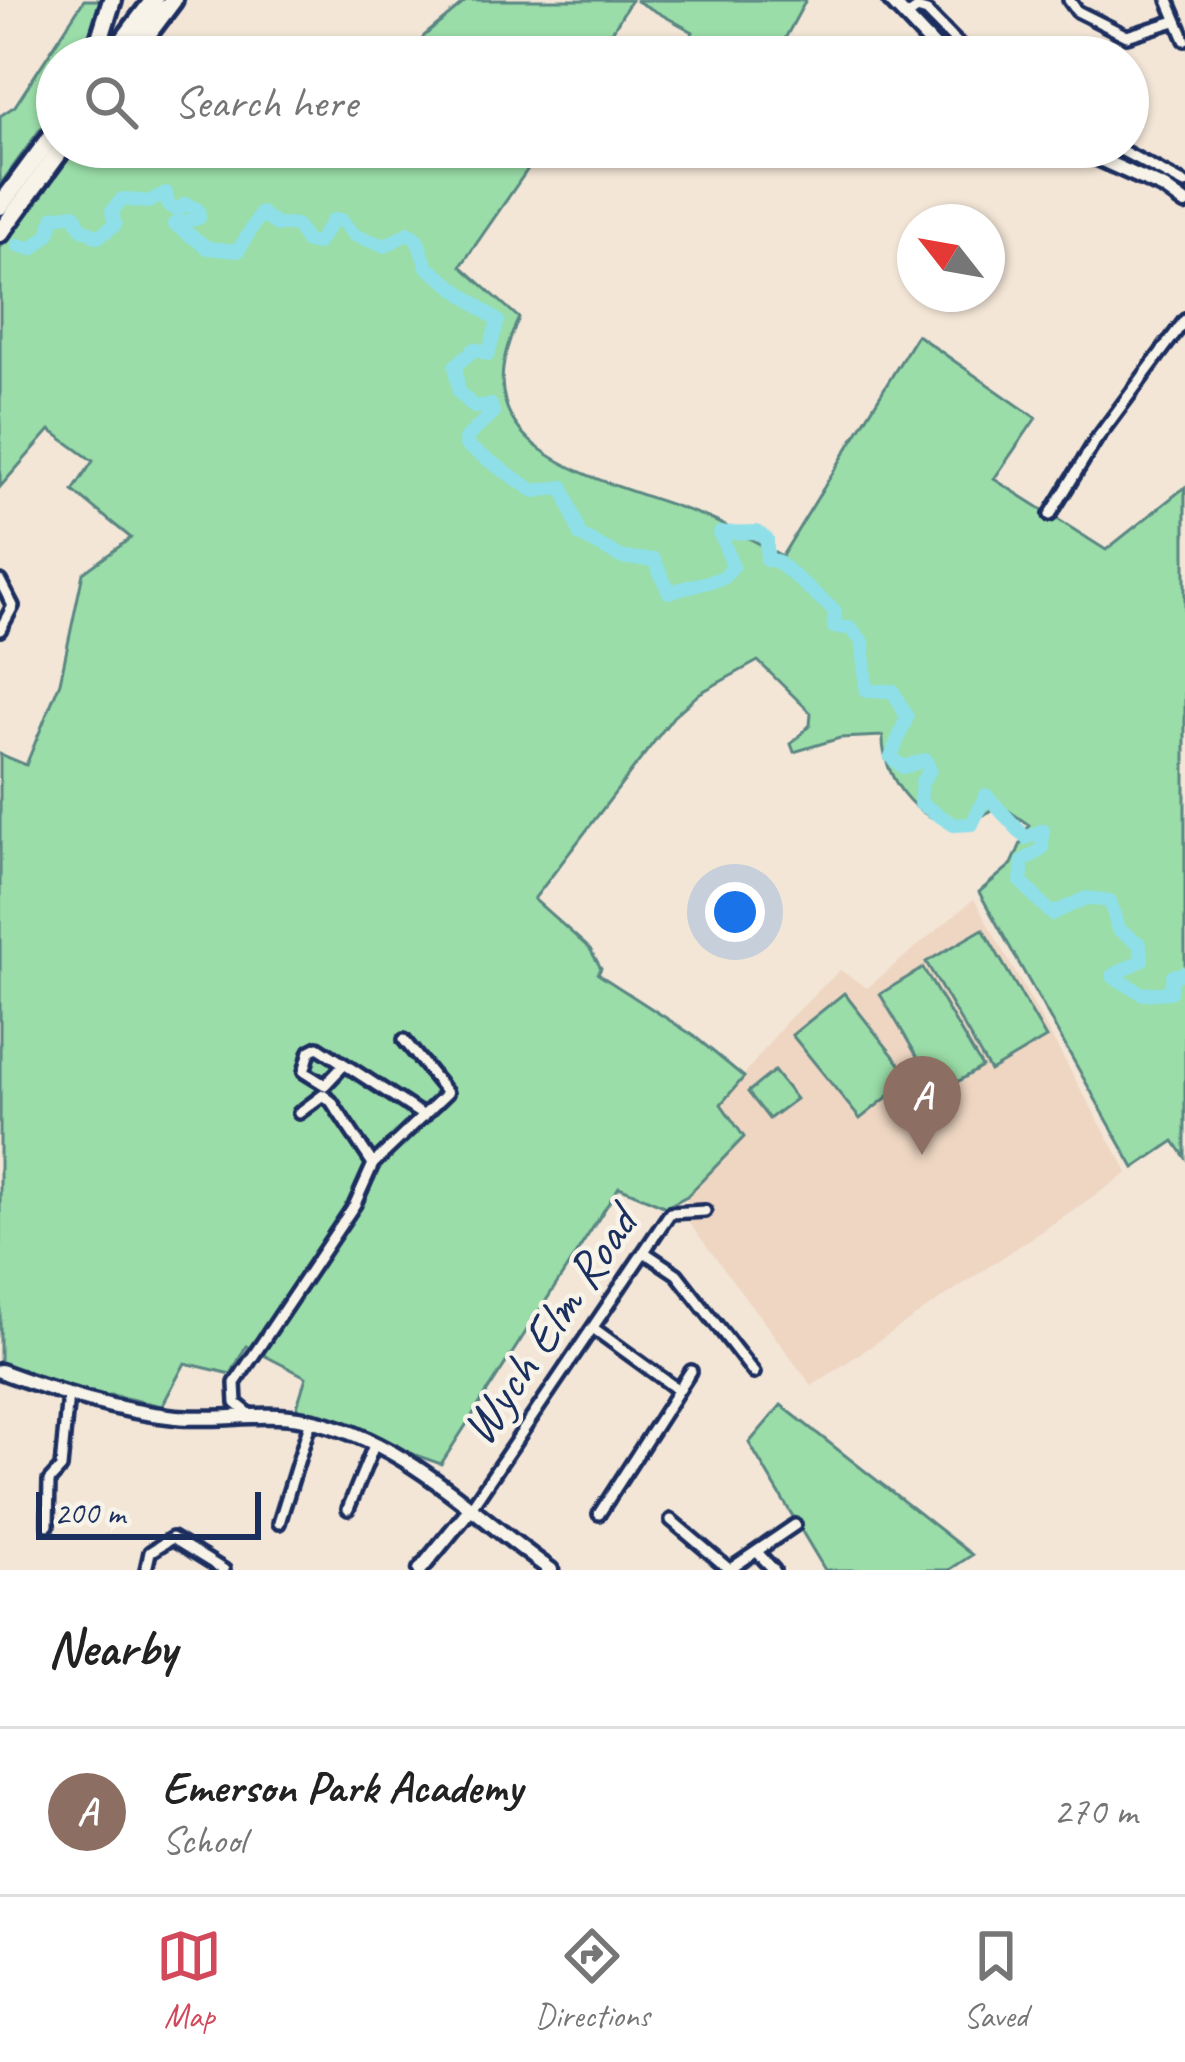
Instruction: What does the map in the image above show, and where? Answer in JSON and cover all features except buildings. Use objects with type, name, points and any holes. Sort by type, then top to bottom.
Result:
[{"type":"highway","points":[[101,36],[112,0]]},
{"type":"highway","points":[[127,36],[154,0]]},
{"type":"highway","points":[[145,36],[172,0]]},
{"type":"highway","points":[[0,206],[36,158]]},
{"type":"highway","points":[[0,232],[48,168]]},
{"type":"street","points":[[890,0],[925,36]]},
{"type":"street","points":[[1069,0],[1077,10],[1126,36],[1175,21]]},
{"type":"street","points":[[1168,0],[1185,40]]},
{"type":"street","points":[[906,16],[917,9],[927,12],[950,36]]},
{"type":"street","points":[[1149,165],[1185,184]]},
{"type":"street","points":[[1120,168],[1185,203]]},
{"type":"street","points":[[1050,515],[1096,440],[1185,320]]},
{"type":"street","points":[[0,580],[13,606],[0,630]]},
{"type":"street","points":[[253,1417],[236,1403],[235,1383],[355,1204],[373,1163],[447,1088],[404,1040]]},
{"type":"street","points":[[344,1065],[325,1085],[304,1072],[310,1051],[318,1047],[424,1116]]},
{"type":"street","points":[[299,1113],[322,1095],[331,1101],[373,1163]]},
{"type":"street","name":"Wych Elm Road","points":[[470,1509],[670,1213],[705,1211]]},
{"type":"street","points":[[644,1252],[677,1274],[754,1373]]},
{"type":"street","points":[[593,1328],[677,1390]]},
{"type":"street","points":[[598,1514],[691,1371]]},
{"type":"street","points":[[2,1376],[179,1418],[310,1420],[375,1443],[440,1483],[551,1570]]},
{"type":"street","points":[[48,1525],[49,1481],[61,1468],[68,1394]]},
{"type":"street","points":[[222,1417],[236,1403]]},
{"type":"street","points":[[279,1523],[310,1420]]},
{"type":"street","points":[[348,1509],[375,1443]]},
{"type":"street","points":[[420,1570],[470,1509]]},
{"type":"street","points":[[671,1520],[730,1570],[795,1525]]},
{"type":"street","points":[[146,1570],[150,1552],[159,1542],[172,1538],[224,1570]]},
{"type":"street","points":[[757,1552],[774,1570]]},
{"type":"shaded area","points":[[974,899],[1128,1173],[812,1386],[687,1220],[687,1196],[743,1138],[721,1104],[785,1023],[840,970],[867,988]]},
{"type":"green space","points":[[84,0],[102,0],[90,36],[61,36]]},
{"type":"green space","points":[[467,0],[631,0],[610,36],[424,36]]},
{"type":"green space","points":[[635,0],[806,0],[786,36],[691,36],[693,32]]},
{"type":"green space","points":[[36,74],[36,135],[0,185],[0,116],[15,106]]},
{"type":"green space","points":[[61,168],[529,168],[461,266],[519,318],[503,366],[506,405],[524,434],[552,457],[589,476],[708,518],[782,556],[917,335],[1036,418],[994,479],[1106,550],[1185,487],[1185,1157],[1174,1141],[1134,1168],[979,892],[1012,864],[1029,825],[999,804],[977,819],[956,823],[923,812],[889,769],[883,736],[840,738],[794,752],[791,744],[810,725],[811,713],[758,661],[700,693],[673,717],[534,899],[590,949],[601,968],[598,974],[694,1036],[744,1077],[721,1104],[744,1137],[687,1196],[666,1207],[619,1187],[441,1464],[295,1413],[306,1377],[246,1346],[231,1374],[185,1363],[162,1406],[112,1395],[76,1396],[0,1370],[0,754],[26,765],[60,682],[83,573],[131,538],[73,491],[93,461],[50,430],[0,487],[0,248]]},
{"type":"green space","points":[[983,929],[1046,1038],[990,1071],[926,962]]},
{"type":"green space","points":[[923,968],[982,1067],[939,1093],[880,994]]},
{"type":"green space","points":[[844,993],[911,1078],[860,1119],[792,1035]]},
{"type":"green space","points":[[774,1071],[796,1099],[769,1119],[748,1092]]},
{"type":"green space","points":[[781,1405],[972,1555],[949,1570],[825,1570],[749,1443]]},
{"type":"waterway","points":[[18,245],[32,249],[49,234],[54,217],[74,214],[81,228],[98,237],[115,225],[112,211],[122,199],[148,202],[166,193],[168,205],[176,210],[186,204],[198,210],[199,218],[174,224],[208,248],[238,251],[261,213],[277,225],[296,225],[307,242],[317,244],[333,220],[341,220],[354,235],[385,246],[408,233],[417,239],[427,267],[498,321],[488,354],[475,349],[455,366],[459,392],[474,407],[491,405],[493,413],[465,439],[466,445],[534,491],[563,487],[580,535],[623,558],[654,560],[669,592],[723,578],[733,566],[720,533],[757,532],[767,539],[767,560],[777,561],[835,611],[834,627],[850,628],[863,642],[866,691],[893,691],[907,717],[891,757],[903,767],[926,760],[930,770],[922,782],[920,803],[954,825],[972,824],[986,795],[1026,838],[1043,830],[1042,849],[1023,861],[1021,882],[1052,914],[1086,898],[1110,901],[1118,929],[1140,944],[1142,960],[1112,976],[1143,994],[1170,992],[1173,976],[1185,973]]},
{"type":"place","name":"Emerson Park Academy","points":[[922,1155]]}]
